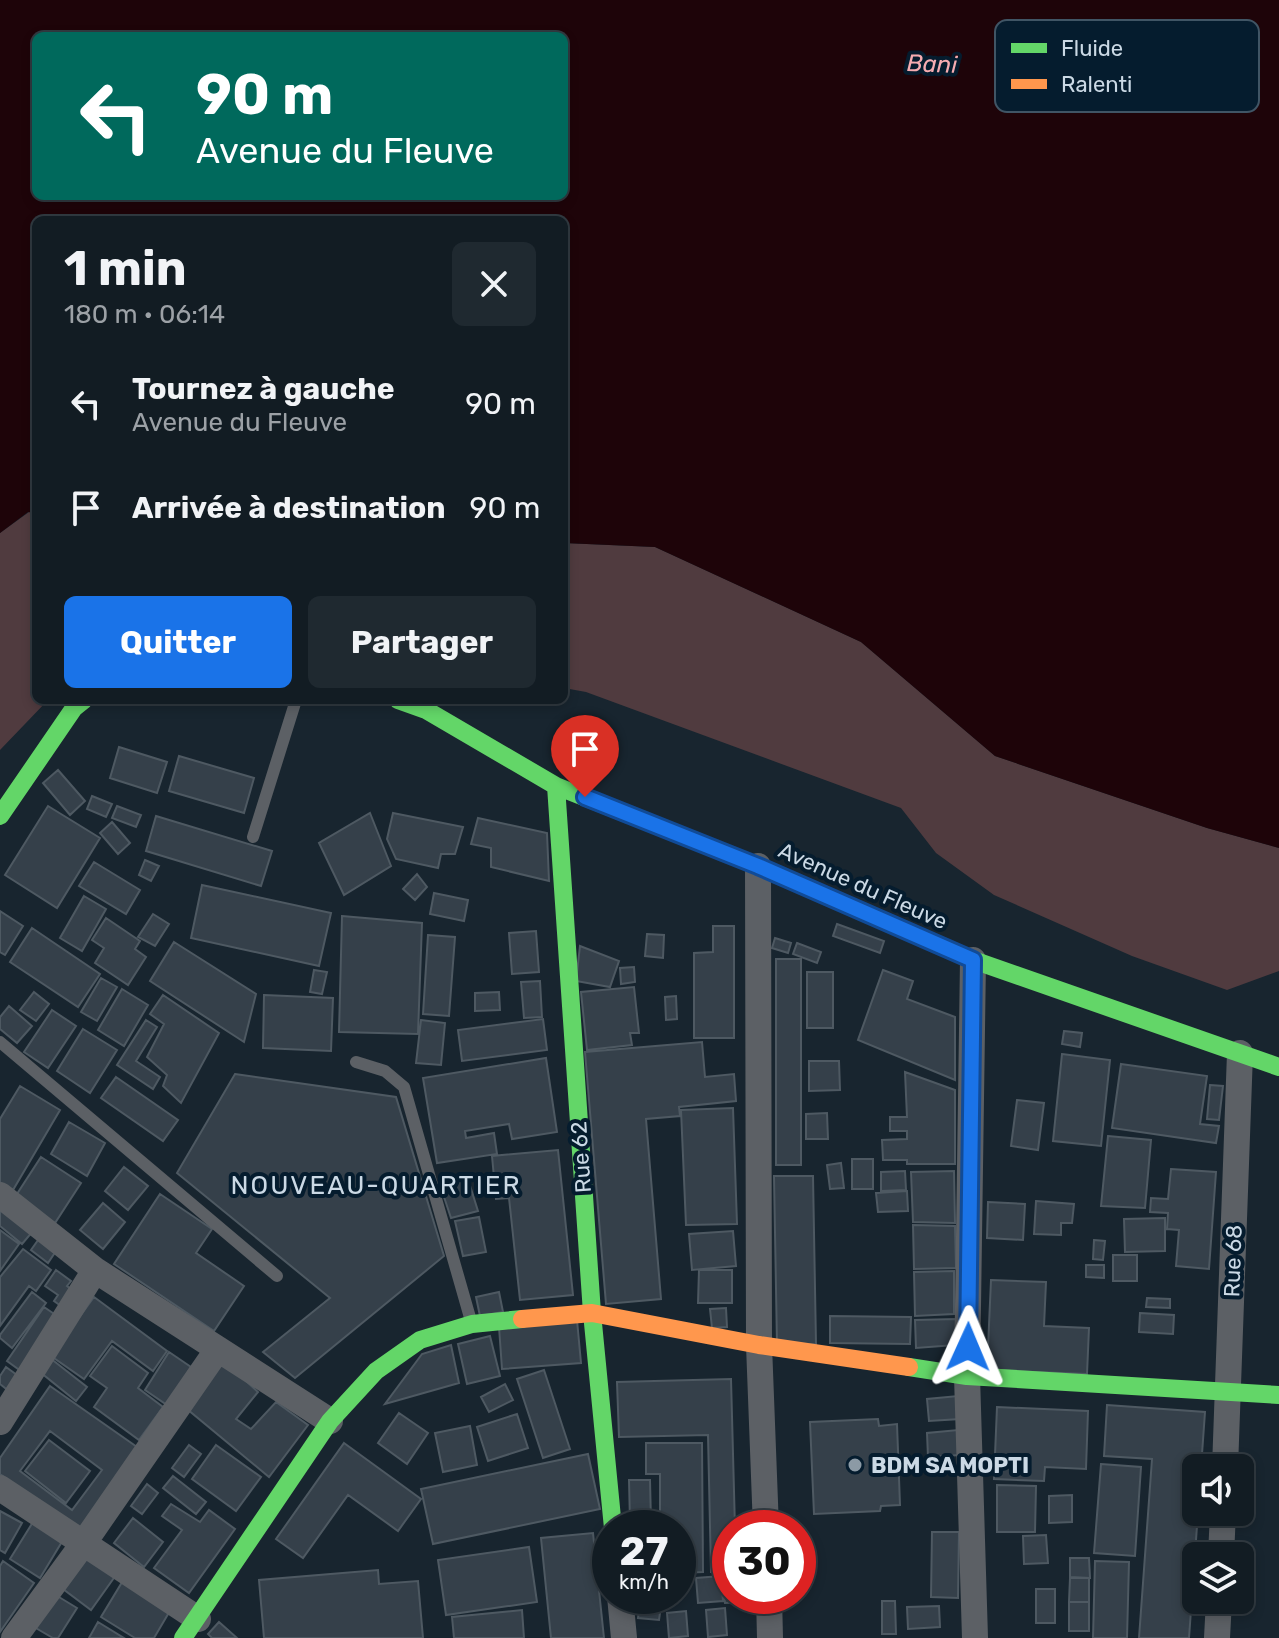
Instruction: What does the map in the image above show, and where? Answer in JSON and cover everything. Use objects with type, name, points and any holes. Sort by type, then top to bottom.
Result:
[{"type":"street","points":[[0,816],[79,704]]},
{"type":"street","name":"Avenue du Fleuve","points":[[409,704],[426,710],[556,786],[758,866],[973,960],[1279,1067]]},
{"type":"street","name":"Rue 62","points":[[556,786],[592,1313],[611,1510]]},
{"type":"street","points":[[758,866],[759,1345],[765,1510]]},
{"type":"street","points":[[973,960],[967,1376],[975,1638]]},
{"type":"street","name":"Rue 68","points":[[1226,1454],[1240,1053]]},
{"type":"street","points":[[0,1195],[95,1270],[330,1421]]},
{"type":"street","points":[[0,1422],[95,1270]]},
{"type":"street","points":[[0,1488],[83,1544],[191,1629],[330,1421],[376,1371],[420,1340],[472,1324],[592,1313],[759,1345],[967,1376],[1279,1395]]},
{"type":"street","points":[[14,1638],[218,1349]]},
{"type":"street","points":[[622,1614],[624,1638]]},
{"type":"street","points":[[769,1614],[770,1638]]},
{"type":"street","points":[[1217,1638],[1218,1614]]},
{"type":"lane","points":[[253,837],[295,704]]},
{"type":"lane","points":[[0,1042],[277,1276]]},
{"type":"lane","points":[[356,1062],[385,1071],[404,1087],[472,1324]]},
{"type":"shaded area","points":[[32,512],[32,704],[44,704],[0,750],[0,533]]},
{"type":"shaded area","points":[[568,543],[655,547],[861,642],[995,756],[1207,828],[1279,848],[1279,971],[1227,990],[1132,956],[994,895],[936,853],[901,808],[586,692],[568,689]]},
{"type":"water","name":"Bani","points":[[0,0],[1279,0],[1279,848],[1207,828],[995,756],[861,642],[655,547],[568,543],[568,216],[32,216],[32,512],[28,512],[0,533]]},
{"type":"building","points":[[119,747],[167,762],[157,793],[110,778]]},
{"type":"building","points":[[179,756],[254,778],[244,813],[169,791]]},
{"type":"building","points":[[58,770],[85,801],[70,815],[43,783]]},
{"type":"building","points":[[92,796],[112,804],[106,817],[87,809]]},
{"type":"building","points":[[48,806],[100,838],[57,908],[5,875]]},
{"type":"building","points":[[117,806],[141,815],[136,827],[112,818]]},
{"type":"building","points":[[370,813],[391,866],[344,895],[319,843]]},
{"type":"building","points":[[393,813],[463,827],[455,854],[441,854],[438,868],[396,859],[387,839]]},
{"type":"building","points":[[156,816],[272,851],[261,886],[146,851]]},
{"type":"building","points":[[478,818],[547,833],[549,881],[491,867],[491,848],[471,844]]},
{"type":"building","points":[[112,822],[130,843],[118,854],[100,833]]},
{"type":"building","points":[[145,860],[159,866],[151,881],[139,875]]},
{"type":"building","points":[[94,862],[140,890],[126,914],[79,886]]},
{"type":"building","points":[[417,874],[427,887],[415,900],[403,889]]},
{"type":"building","points":[[202,885],[331,913],[319,966],[191,938]]},
{"type":"building","points":[[434,893],[468,900],[464,921],[430,914]]},
{"type":"building","points":[[84,896],[106,909],[82,951],[60,938]]},
{"type":"building","points":[[0,911],[23,926],[5,955],[0,952]]},
{"type":"building","points":[[153,914],[169,924],[155,946],[138,937]]},
{"type":"building","points":[[342,916],[422,923],[418,1034],[339,1032]]},
{"type":"building","points":[[106,918],[140,941],[135,949],[146,957],[128,985],[95,963],[104,948],[92,940]]},
{"type":"building","points":[[837,924],[884,941],[880,953],[833,936]]},
{"type":"building","points":[[713,926],[734,926],[734,1038],[694,1038],[694,953],[713,952]]},
{"type":"building","points":[[32,928],[100,974],[78,1007],[10,962]]},
{"type":"building","points":[[536,931],[539,972],[512,974],[509,933]]},
{"type":"building","points":[[647,934],[664,935],[663,958],[645,956]]},
{"type":"building","points":[[428,935],[455,937],[449,1016],[423,1014]]},
{"type":"building","points":[[775,938],[791,943],[788,953],[772,948]]},
{"type":"building","points":[[174,942],[256,994],[244,1042],[150,981]]},
{"type":"building","points":[[797,943],[821,952],[817,963],[793,954]]},
{"type":"building","points":[[580,946],[619,961],[610,987],[576,981]]},
{"type":"building","points":[[776,959],[801,959],[801,1165],[776,1165]]},
{"type":"building","points":[[634,967],[635,982],[621,984],[620,968]]},
{"type":"building","points":[[314,970],[327,972],[322,994],[310,992]]},
{"type":"building","points":[[883,970],[913,981],[907,999],[955,1017],[955,1080],[858,1040]]},
{"type":"building","points":[[807,972],[833,972],[833,1028],[807,1028]]},
{"type":"building","points":[[101,978],[117,987],[97,1021],[81,1012]]},
{"type":"building","points":[[540,981],[542,1017],[524,1018],[521,982]]},
{"type":"building","points":[[634,987],[639,1033],[630,1033],[632,1045],[587,1050],[581,992]]},
{"type":"building","points":[[122,989],[148,1005],[124,1046],[98,1030]]},
{"type":"building","points":[[34,992],[49,1004],[36,1021],[20,1010]]},
{"type":"building","points":[[499,992],[500,1010],[475,1011],[475,993]]},
{"type":"building","points":[[163,995],[219,1033],[181,1103],[163,1086],[167,1075],[147,1057],[164,1024],[150,1014]]},
{"type":"building","points":[[264,995],[333,998],[331,1051],[263,1048]]},
{"type":"building","points":[[676,996],[677,1019],[666,1020],[665,997]]},
{"type":"building","points":[[9,1006],[32,1026],[17,1043],[0,1029],[0,1017]]},
{"type":"building","points":[[52,1010],[76,1026],[48,1068],[24,1052]]},
{"type":"building","points":[[543,1019],[547,1050],[462,1061],[458,1030]]},
{"type":"building","points":[[146,1020],[157,1027],[136,1061],[160,1077],[153,1089],[117,1065]]},
{"type":"building","points":[[421,1020],[445,1023],[441,1065],[416,1063]]},
{"type":"building","points":[[83,1029],[117,1050],[90,1093],[57,1071]]},
{"type":"building","points":[[1064,1031],[1082,1033],[1080,1047],[1062,1044]]},
{"type":"building","points":[[702,1042],[705,1077],[734,1074],[736,1101],[679,1107],[680,1116],[646,1119],[661,1299],[606,1304],[585,1052]]},
{"type":"building","points":[[1062,1054],[1110,1060],[1101,1146],[1053,1141]]},
{"type":"building","points":[[546,1058],[557,1132],[512,1139],[509,1124],[465,1131],[466,1138],[494,1133],[497,1154],[437,1163],[423,1078]]},
{"type":"building","points":[[809,1061],[839,1061],[840,1090],[809,1091]]},
{"type":"building","points":[[1121,1064],[1207,1076],[1200,1124],[1219,1126],[1216,1143],[1112,1128]]},
{"type":"building","points":[[905,1072],[955,1090],[955,1164],[907,1164],[907,1160],[883,1160],[882,1140],[907,1139],[907,1131],[890,1131],[890,1117],[907,1117]]},
{"type":"building","points":[[235,1074],[396,1097],[444,1256],[295,1378],[263,1352],[330,1298],[177,1173]]},
{"type":"building","points":[[116,1077],[178,1120],[163,1141],[101,1098]]},
{"type":"building","points":[[1210,1085],[1223,1086],[1219,1120],[1207,1119]]},
{"type":"building","points":[[20,1086],[60,1110],[13,1190],[0,1182],[0,1119]]},
{"type":"building","points":[[1017,1100],[1044,1103],[1038,1150],[1011,1146]]},
{"type":"building","points":[[733,1108],[737,1224],[686,1225],[681,1110]]},
{"type":"building","points":[[827,1113],[828,1139],[806,1139],[806,1114]]},
{"type":"building","points":[[69,1122],[105,1143],[87,1176],[51,1154]]},
{"type":"building","points":[[1108,1136],[1151,1140],[1145,1208],[1101,1206]]},
{"type":"building","points":[[558,1150],[573,1295],[520,1300],[509,1198],[496,1199],[492,1156]]},
{"type":"building","points":[[41,1157],[81,1183],[55,1223],[15,1197]]},
{"type":"building","points":[[852,1159],[873,1159],[873,1189],[852,1189]]},
{"type":"building","points":[[841,1163],[844,1188],[830,1189],[827,1165]]},
{"type":"building","points":[[124,1167],[148,1186],[128,1210],[105,1191]]},
{"type":"building","points":[[1171,1169],[1216,1172],[1209,1269],[1176,1266],[1179,1230],[1167,1229],[1168,1213],[1150,1212],[1151,1198],[1168,1199]]},
{"type":"building","points":[[905,1171],[906,1190],[881,1191],[881,1172]]},
{"type":"building","points":[[954,1171],[955,1223],[913,1222],[911,1172]]},
{"type":"building","points":[[467,1176],[478,1211],[451,1218],[440,1185]]},
{"type":"building","points":[[774,1176],[813,1176],[816,1344],[777,1345]]},
{"type":"building","points":[[907,1191],[908,1211],[878,1212],[876,1193]]},
{"type":"building","points":[[160,1194],[212,1229],[196,1253],[244,1286],[214,1331],[114,1264]]},
{"type":"building","points":[[1036,1201],[1074,1204],[1072,1223],[1061,1223],[1061,1235],[1034,1234]]},
{"type":"building","points":[[988,1202],[1025,1204],[1023,1240],[987,1238]]},
{"type":"building","points":[[0,1203],[34,1230],[22,1244],[0,1226]]},
{"type":"building","points":[[103,1203],[125,1222],[103,1249],[80,1230]]},
{"type":"building","points":[[479,1217],[486,1252],[463,1256],[455,1221]]},
{"type":"building","points":[[1165,1218],[1165,1251],[1125,1252],[1124,1219]]},
{"type":"building","points":[[913,1225],[955,1226],[956,1268],[914,1269]]},
{"type":"building","points":[[0,1230],[19,1244],[0,1271]]},
{"type":"building","points":[[733,1231],[736,1266],[692,1270],[689,1234]]},
{"type":"building","points":[[41,1236],[58,1248],[48,1263],[31,1250]]},
{"type":"building","points":[[1094,1240],[1105,1241],[1103,1260],[1093,1259]]},
{"type":"building","points":[[23,1249],[51,1270],[36,1291],[29,1286],[0,1326],[0,1277]]},
{"type":"building","points":[[1113,1255],[1137,1255],[1137,1281],[1113,1281]]},
{"type":"building","points":[[1086,1265],[1104,1265],[1104,1278],[1086,1277]]},
{"type":"building","points":[[56,1270],[71,1281],[67,1286],[79,1295],[68,1311],[54,1301],[58,1295],[45,1286]]},
{"type":"building","points":[[699,1270],[732,1270],[732,1303],[698,1303]]},
{"type":"building","points":[[954,1271],[954,1314],[915,1316],[914,1272]]},
{"type":"building","points":[[991,1280],[1046,1282],[1044,1326],[1089,1328],[1087,1374],[987,1370]]},
{"type":"building","points":[[32,1292],[46,1303],[12,1348],[0,1335]]},
{"type":"building","points":[[499,1292],[503,1312],[480,1316],[476,1297]]},
{"type":"building","points":[[94,1297],[167,1351],[153,1371],[112,1341],[84,1379],[51,1356]]},
{"type":"building","points":[[1147,1298],[1170,1299],[1170,1308],[1146,1307]]},
{"type":"building","points":[[44,1307],[63,1320],[25,1374],[7,1361]]},
{"type":"building","points":[[726,1308],[727,1327],[712,1328],[710,1309]]},
{"type":"building","points":[[1140,1313],[1174,1315],[1173,1334],[1139,1332]]},
{"type":"building","points":[[830,1316],[911,1317],[910,1344],[830,1343]]},
{"type":"building","points":[[956,1319],[955,1345],[916,1348],[915,1320]]},
{"type":"building","points":[[577,1320],[581,1363],[502,1369],[499,1327]]},
{"type":"building","points":[[490,1336],[500,1376],[467,1384],[458,1344]]},
{"type":"building","points":[[451,1345],[459,1383],[385,1404],[422,1354]]},
{"type":"building","points":[[112,1346],[148,1373],[138,1388],[163,1407],[139,1440],[94,1407],[107,1388],[90,1376]]},
{"type":"building","points":[[169,1352],[191,1367],[167,1405],[145,1390]]},
{"type":"building","points":[[50,1358],[87,1387],[76,1401],[40,1372]]},
{"type":"building","points":[[224,1361],[258,1392],[236,1419],[251,1429],[276,1402],[308,1425],[269,1477],[187,1409]]},
{"type":"building","points":[[6,1367],[21,1378],[10,1392],[0,1384],[0,1376]]},
{"type":"building","points":[[544,1370],[570,1449],[543,1458],[517,1379]]},
{"type":"building","points":[[731,1379],[735,1510],[712,1510],[712,1572],[708,1435],[619,1437],[617,1382]]},
{"type":"building","points":[[505,1384],[513,1400],[489,1412],[481,1397]]},
{"type":"building","points":[[50,1386],[137,1447],[79,1530],[0,1474],[0,1458]],"holes":[[[50,1431],[102,1470],[72,1510],[20,1471]]]},
{"type":"building","points":[[958,1396],[960,1419],[929,1421],[927,1399]]},
{"type":"building","points":[[1107,1405],[1205,1412],[1202,1454],[1182,1454],[1182,1526],[1197,1526],[1196,1542],[1182,1542],[1182,1614],[1191,1614],[1189,1638],[1139,1638],[1152,1459],[1104,1456]]},
{"type":"building","points":[[997,1407],[1088,1411],[1086,1469],[1045,1467],[1044,1481],[994,1479]]},
{"type":"building","points":[[399,1413],[428,1433],[407,1464],[378,1443]]},
{"type":"building","points":[[517,1414],[528,1448],[488,1461],[477,1427]]},
{"type":"building","name":"BDM SA MOPTI","points":[[878,1419],[879,1426],[897,1424],[900,1505],[881,1506],[880,1511],[816,1514],[810,1422]]},
{"type":"building","points":[[470,1426],[477,1465],[443,1472],[435,1433]]},
{"type":"building","points":[[958,1430],[960,1455],[928,1457],[927,1433]]},
{"type":"building","points":[[49,1440],[90,1471],[66,1503],[25,1471]]},
{"type":"building","points":[[344,1443],[421,1499],[398,1531],[348,1495],[303,1558],[276,1539]]},
{"type":"building","points":[[646,1443],[702,1443],[703,1572],[696,1572],[696,1510],[660,1510],[660,1474],[646,1474]]},
{"type":"building","points":[[189,1445],[201,1454],[184,1477],[172,1468]]},
{"type":"building","points":[[216,1445],[261,1477],[236,1511],[192,1479]]},
{"type":"building","points":[[588,1454],[600,1509],[433,1544],[421,1489]]},
{"type":"building","points":[[1101,1464],[1141,1467],[1135,1556],[1094,1553]]},
{"type":"building","points":[[173,1476],[206,1502],[196,1514],[163,1488]]},
{"type":"building","points":[[629,1480],[650,1480],[651,1510],[630,1510]]},
{"type":"building","points":[[147,1484],[158,1493],[142,1514],[131,1506]]},
{"type":"building","points":[[997,1485],[1036,1486],[1035,1532],[997,1532]]},
{"type":"building","points":[[1072,1495],[1072,1522],[1049,1523],[1049,1496]]},
{"type":"building","points":[[171,1504],[200,1522],[209,1510],[235,1529],[189,1593],[154,1568],[182,1530],[162,1516]]},
{"type":"building","points":[[0,1511],[22,1523],[5,1553],[0,1550]]},
{"type":"building","points":[[133,1518],[163,1542],[144,1567],[114,1543]]},
{"type":"building","points":[[33,1522],[63,1540],[40,1578],[10,1559]]},
{"type":"building","points":[[932,1532],[959,1532],[958,1598],[931,1597]]},
{"type":"building","points":[[592,1533],[592,1614],[601,1614],[604,1638],[551,1638],[541,1538]]},
{"type":"building","points":[[1046,1535],[1048,1563],[1024,1564],[1023,1536]]},
{"type":"building","points":[[529,1547],[537,1602],[446,1615],[438,1560]]},
{"type":"building","points":[[87,1554],[116,1575],[91,1610],[63,1589]]},
{"type":"building","points":[[1070,1558],[1089,1558],[1090,1578],[1070,1577]]},
{"type":"building","points":[[3,1561],[34,1583],[0,1632],[0,1566]]},
{"type":"building","points":[[1095,1561],[1129,1562],[1127,1638],[1093,1638]]},
{"type":"building","points":[[378,1570],[379,1584],[418,1581],[423,1638],[264,1638],[259,1580]]},
{"type":"building","points":[[712,1577],[712,1602],[698,1603],[696,1578]]},
{"type":"building","points":[[1070,1578],[1089,1578],[1089,1602],[1069,1602]]},
{"type":"building","points":[[124,1579],[171,1609],[154,1638],[135,1638],[101,1617]]},
{"type":"building","points":[[1036,1589],[1055,1589],[1055,1623],[1036,1623]]},
{"type":"building","points":[[54,1594],[77,1608],[58,1638],[34,1627]]},
{"type":"building","points":[[882,1601],[895,1601],[896,1634],[882,1634]]},
{"type":"building","points":[[1069,1602],[1089,1602],[1089,1631],[1069,1631]]},
{"type":"building","points":[[939,1606],[940,1627],[908,1629],[907,1607]]},
{"type":"building","points":[[712,1609],[712,1614],[725,1614],[727,1635],[708,1637],[706,1610]]},
{"type":"building","points":[[522,1610],[524,1638],[454,1638],[452,1617]]},
{"type":"building","points":[[639,1614],[660,1614],[659,1620],[638,1618]]},
{"type":"building","points":[[667,1614],[686,1614],[688,1636],[669,1638]]},
{"type":"building","points":[[98,1622],[124,1638],[89,1638]]},
{"type":"building","points":[[219,1622],[237,1638],[212,1638],[208,1634]]},
{"type":"traffic: fast","points":[[0,816],[79,704]]},
{"type":"traffic: fast","points":[[409,704],[426,710],[556,786],[758,866],[973,960],[1279,1067]]},
{"type":"traffic: fast","points":[[556,786],[592,1313],[611,1510]]},
{"type":"traffic: fast","points":[[183,1638],[330,1421],[376,1371],[420,1340],[472,1324],[522,1319]]},
{"type":"traffic: fast","points":[[909,1367],[967,1376],[1279,1395]]},
{"type":"traffic: slow","points":[[522,1319],[592,1313],[759,1345],[909,1367]]},
{"type":"place","name":"BDM SA MOPTI","points":[[855,1465]]},
{"type":"district","name":"NOUVEAU-QUARTIER","points":[[376,1185]]},
{"type":"route","points":[[585,797],[758,866],[973,960],[968,1347]]}]
